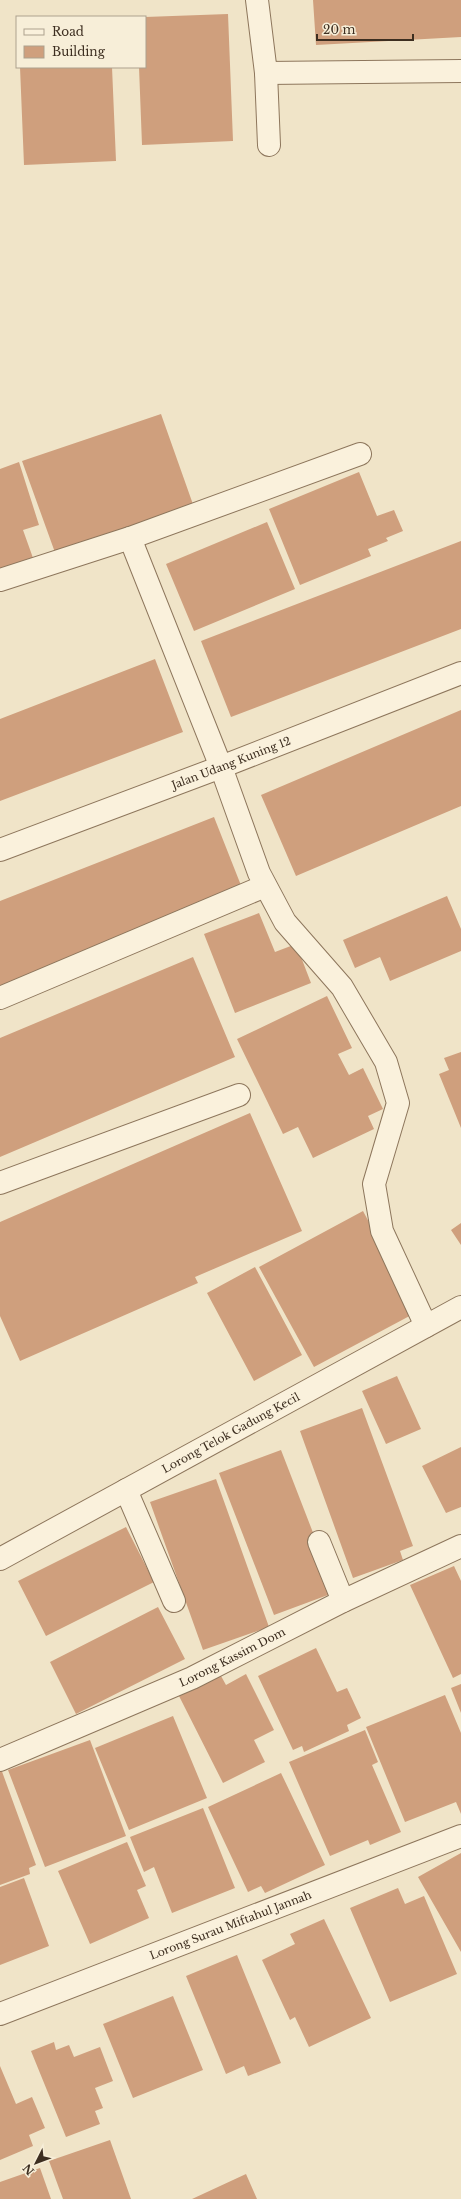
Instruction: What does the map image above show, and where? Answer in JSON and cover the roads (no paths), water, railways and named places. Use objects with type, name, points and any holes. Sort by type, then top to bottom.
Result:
[{"type":"street","points":[[257,0],[266,73],[270,145]]},
{"type":"street","points":[[266,73],[461,71]]},
{"type":"street","points":[[0,580],[130,538],[360,454]]},
{"type":"street","points":[[130,538],[221,767],[259,874],[285,922],[342,987],[386,1062],[398,1103],[374,1184],[382,1231],[426,1326]]},
{"type":"street","name":"Jalan Udang Kuning 12","points":[[0,850],[221,767],[461,673]]},
{"type":"street","points":[[0,998],[265,886]]},
{"type":"street","points":[[0,1183],[239,1095]]},
{"type":"street","name":"Lorong Telok Gadung Kecil","points":[[0,1559],[461,1308]]},
{"type":"street","points":[[126,1490],[174,1601]]},
{"type":"street","points":[[319,1542],[343,1601]]},
{"type":"street","name":"Lorong Kassim Dom","points":[[0,1760],[192,1678],[343,1601],[461,1546]]},
{"type":"street","name":"Lorong Surau Miftahul Jannah","points":[[0,2014],[461,1836]]}]
